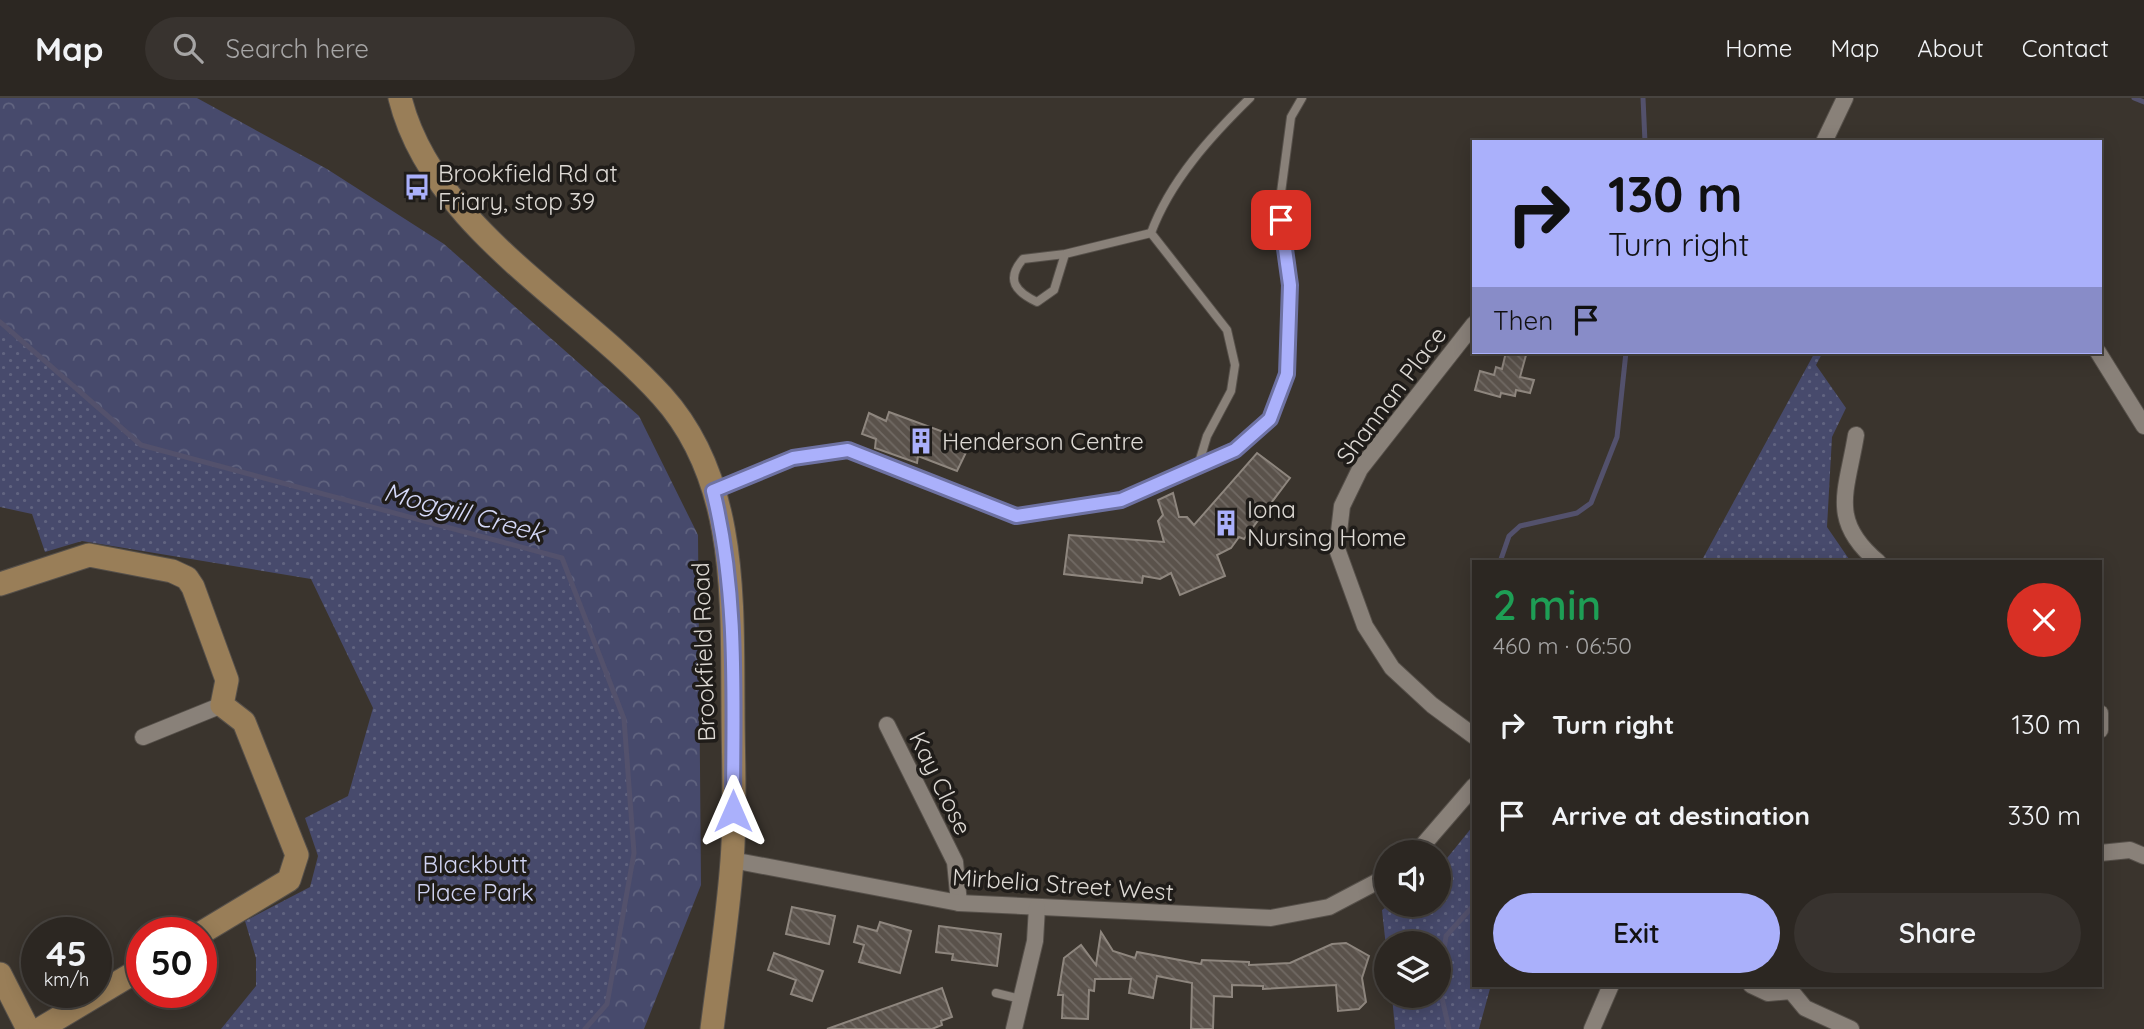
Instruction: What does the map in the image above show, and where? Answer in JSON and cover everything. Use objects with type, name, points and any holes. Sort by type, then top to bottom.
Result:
[{"type":"main road","name":"Brookfield Road","points":[[400,98],[428,162],[456,204],[512,260],[618,352],[663,397],[695,440],[713,491],[726,541],[732,602],[732,860],[712,1029]]},
{"type":"main road","points":[[0,584],[89,555],[172,571],[187,578],[227,680],[222,705],[244,722],[297,855],[289,880],[217,923]]},
{"type":"main road","points":[[0,974],[28,1029]]},
{"type":"main road","points":[[40,1029],[126,978]]},
{"type":"street","points":[[1826,140],[1845,98]]},
{"type":"street","name":"Shannan Place","points":[[1472,327],[1360,469],[1342,506],[1337,549],[1365,626],[1392,668],[1432,705],[1472,735]]},
{"type":"street","points":[[2099,354],[2144,426]]},
{"type":"street","points":[[1856,435],[1845,516],[1849,532],[1876,560]]},
{"type":"street","points":[[143,737],[222,705]]},
{"type":"street","name":"Kay Close","points":[[887,725],[955,862],[959,903]]},
{"type":"street","points":[[1427,840],[1472,788]]},
{"type":"street","points":[[2102,853],[2130,850],[2144,856]]},
{"type":"street","name":"Mirbelia Street West","points":[[732,860],[959,903],[1271,918],[1329,907],[1374,883]]},
{"type":"street","points":[[1014,1029],[1035,941],[1037,907]]},
{"type":"street","points":[[1592,1029],[1610,987]]},
{"type":"street","points":[[1755,987],[1768,993],[1792,988],[1805,1008],[1850,1029]]},
{"type":"lane","points":[[1065,254],[1054,290],[1037,302],[1018,293],[1013,281],[1014,269],[1023,259],[1065,254],[1152,233],[1180,181],[1212,135],[1250,98]]},
{"type":"lane","points":[[713,491],[793,458],[848,450],[1016,516],[1121,500],[1235,450],[1270,419],[1287,374],[1290,285],[1280,200],[1291,117],[1302,98]]},
{"type":"lane","points":[[1152,233],[1227,330],[1235,365],[1231,391],[1207,436],[1198,466]]},
{"type":"lane","points":[[996,993],[1021,999]]},
{"type":"green space","points":[[0,98],[197,98],[327,169],[444,244],[639,416],[698,535],[701,885],[644,1029],[314,1029],[567,697],[0,387]]},
{"type":"green space","name":"Blackbutt Place Park","points":[[0,322],[141,445],[562,558],[624,719],[634,853],[607,1004],[585,1029],[221,1029],[256,986],[256,958],[245,921],[310,887],[318,856],[305,818],[348,796],[373,708],[311,579],[82,541],[45,552],[32,514],[0,507]]},
{"type":"green space","points":[[1814,354],[1822,354],[1816,365],[1846,408],[1832,437],[1827,527],[1850,560],[1702,560]]},
{"type":"green space","points":[[1472,827],[1472,987],[1490,987],[1479,1029],[1395,1029],[1393,1008],[1451,1008],[1451,931],[1384,931],[1383,917],[1451,917],[1451,853]]},
{"type":"building","points":[[1506,354],[1526,355],[1520,377],[1534,380],[1530,393],[1516,390],[1515,396],[1501,393],[1500,397],[1475,390],[1480,371],[1494,375],[1496,367],[1502,369]]},
{"type":"building","name":"Henderson Centre","points":[[889,412],[971,442],[957,471],[918,456],[917,463],[875,448],[876,439],[862,434],[869,413],[886,421]]},
{"type":"building","name":"Iona Nursing Home","points":[[1257,453],[1290,478],[1244,539],[1239,537],[1231,548],[1217,555],[1225,576],[1180,595],[1171,573],[1160,579],[1143,576],[1142,583],[1064,574],[1069,535],[1164,542],[1158,521],[1163,515],[1158,500],[1173,493],[1179,517],[1187,517],[1194,525]]},
{"type":"building","points":[[792,907],[835,916],[829,944],[786,934]]},
{"type":"building","points":[[880,922],[911,931],[900,973],[859,962],[864,945],[854,942],[858,926],[877,931]]},
{"type":"building","points":[[939,926],[1001,934],[997,966],[952,960],[953,954],[936,952]]},
{"type":"building","points":[[1101,932],[1113,951],[1135,958],[1137,952],[1201,964],[1202,960],[1249,962],[1249,965],[1290,963],[1332,944],[1346,943],[1369,956],[1362,978],[1366,1002],[1359,1009],[1338,1011],[1336,985],[1263,989],[1263,986],[1232,985],[1232,997],[1214,996],[1213,1029],[1191,1029],[1192,983],[1157,976],[1153,998],[1129,993],[1131,979],[1095,979],[1094,991],[1089,990],[1088,1019],[1062,1018],[1063,995],[1058,995],[1064,958],[1081,945],[1096,965]]},
{"type":"building","points":[[774,953],[823,971],[812,1001],[791,994],[796,980],[768,970]]},
{"type":"building","points":[[942,988],[952,1017],[941,1021],[942,1025],[932,1029],[827,1029]]},
{"type":"waterway","points":[[1643,98],[1645,140]]},
{"type":"waterway","points":[[2134,98],[2144,102]]},
{"type":"waterway","name":"Moggill Creek","points":[[0,322],[141,445],[562,558],[624,719],[634,853],[607,1004],[585,1029]]},
{"type":"waterway","points":[[1501,560],[1509,536],[1520,526],[1577,513],[1591,503],[1617,437],[1626,354]]},
{"type":"waterway","points":[[1449,1029],[1439,985],[1446,936],[1472,907]]},
{"type":"place","name":"Brookfield Rd at Friary, stop 39","points":[[417,187]]},
{"type":"place","name":"Henderson Centre","points":[[921,441]]},
{"type":"place","name":"Iona Nursing Home","points":[[1226,523]]},
{"type":"route","points":[[733,811],[732,602],[726,541],[713,491],[793,458],[848,450],[1016,516],[1121,500],[1235,450],[1270,419],[1287,374],[1290,285],[1281,220]]}]
